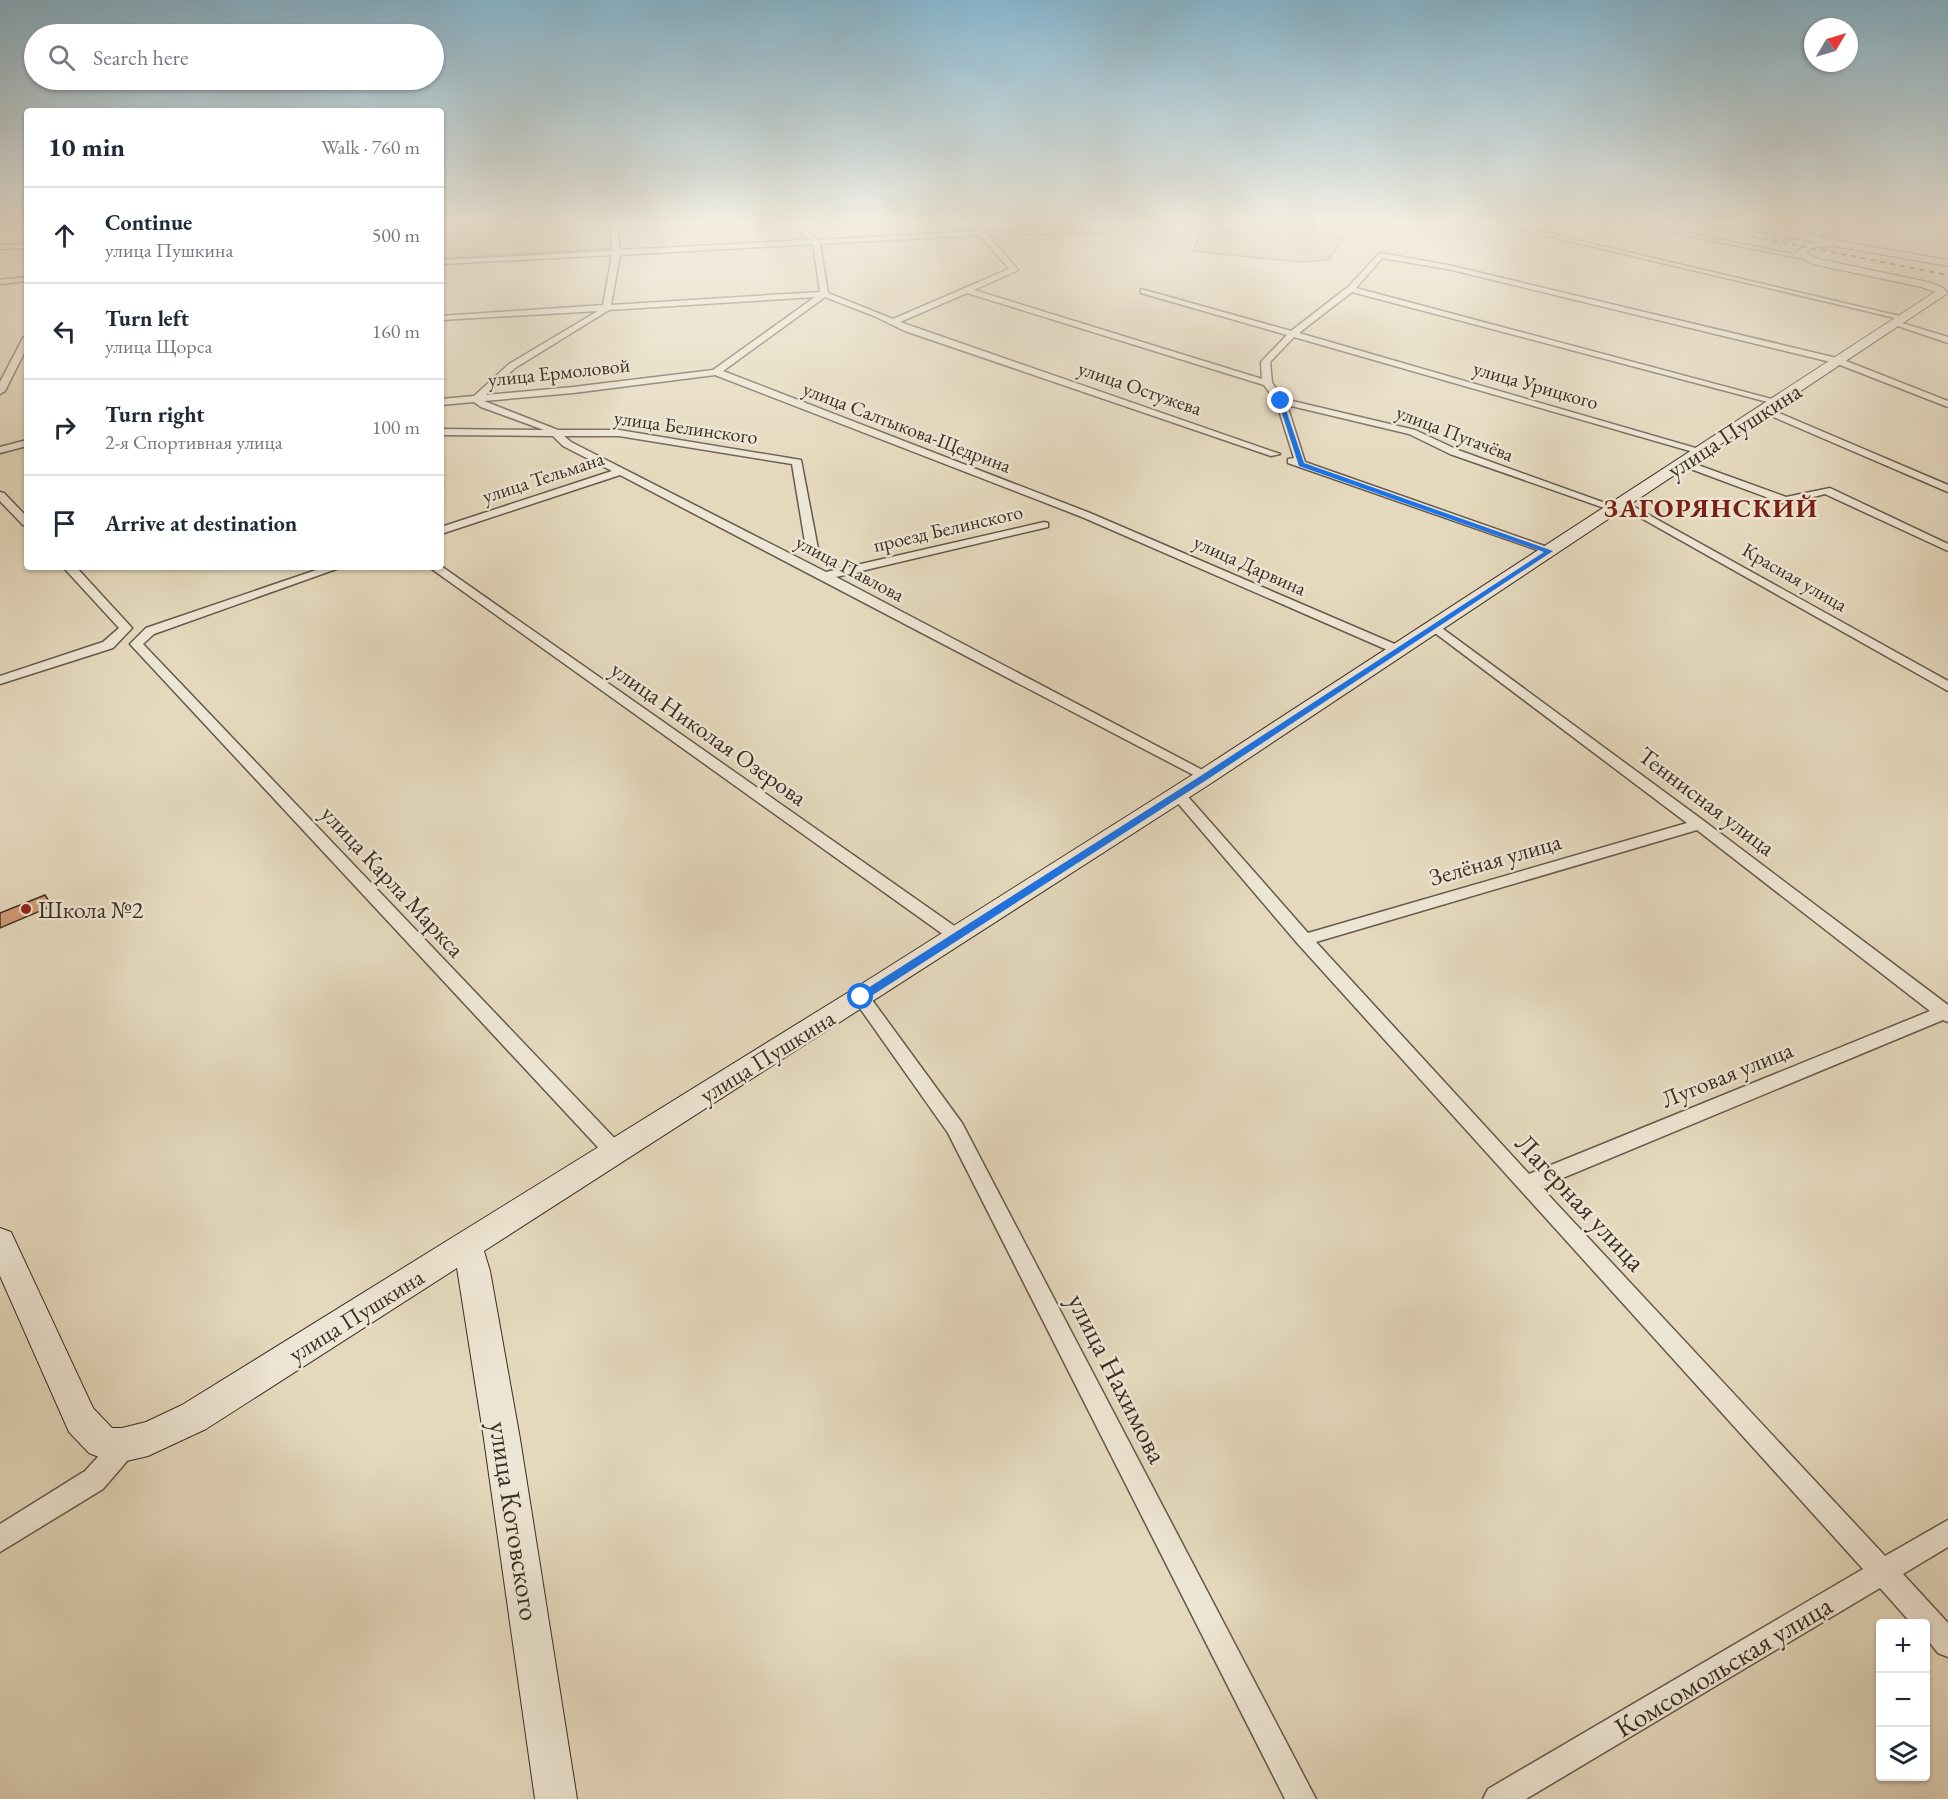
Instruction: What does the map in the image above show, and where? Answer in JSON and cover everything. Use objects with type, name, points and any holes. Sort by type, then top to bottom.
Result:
[{"type":"main road","name":"улица Пушкина","points":[[124,1446],[158,1434],[194,1417],[861,997],[1399,651],[1922,307]]},
{"type":"main road","points":[[0,1241],[81,1420],[101,1441],[124,1446]]},
{"type":"main road","name":"улица Котовского","points":[[467,1245],[474,1271],[502,1439],[556,1799]]},
{"type":"street","points":[[444,318],[636,307]]},
{"type":"street","points":[[716,372],[806,307]]},
{"type":"street","name":"улица Остужева","points":[[856,307],[908,329],[1275,454]]},
{"type":"street","points":[[893,322],[929,307]]},
{"type":"street","points":[[1020,307],[1267,383]]},
{"type":"street","name":"улица Урицкого","points":[[1195,307],[1701,451]]},
{"type":"street","points":[[1327,307],[1293,333],[1265,362],[1267,383],[1281,401],[1296,463],[1549,551]]},
{"type":"street","points":[[1419,307],[1778,402]]},
{"type":"street","points":[[1614,307],[1838,361],[1948,404]]},
{"type":"street","points":[[1843,307],[1901,321],[1948,340]]},
{"type":"street","points":[[476,399],[512,366],[606,309]]},
{"type":"street","points":[[0,391],[12,358],[24,345]]},
{"type":"street","name":"улица Ермоловой","points":[[444,402],[716,372]]},
{"type":"street","name":"улица Салтыкова-Щедрина","points":[[716,372],[1086,515]]},
{"type":"street","name":"улица Павлова","points":[[476,399],[484,405],[552,429],[567,444],[825,576],[1205,777]]},
{"type":"street","name":"улица Пугачёва","points":[[1281,401],[1412,432],[1454,452],[1618,506]]},
{"type":"street","points":[[1765,410],[1948,489]]},
{"type":"street","name":"улица Белинского","points":[[444,432],[620,433],[797,462],[813,554]]},
{"type":"street","points":[[0,450],[24,444]]},
{"type":"street","points":[[1684,462],[1785,501],[1826,490],[1948,548]]},
{"type":"street","name":"улица Тельмана","points":[[444,530],[623,471]]},
{"type":"street","points":[[0,495],[24,520]]},
{"type":"street","name":"Красная улица","points":[[1618,506],[1948,687]]},
{"type":"street","name":"улица Дарвина","points":[[1086,515],[1399,651]]},
{"type":"street","name":"проезд Белинского","points":[[825,576],[1044,525]]},
{"type":"street","points":[[0,680],[108,645],[126,628],[72,570]]},
{"type":"street","name":"улица Карла Маркса","points":[[327,570],[150,631],[136,644],[614,1151]]},
{"type":"street","name":"улица Николая Озерова","points":[[439,570],[957,936]]},
{"type":"street","name":"Теннисная улица","points":[[1435,627],[1947,1013]]},
{"type":"street","name":"Лагерная улица","points":[[1178,794],[1304,940],[1948,1642]]},
{"type":"street","name":"Зелёная улица","points":[[1304,940],[1699,824]]},
{"type":"street","name":"улица Нахимова","points":[[861,997],[955,1128],[1301,1799]]},
{"type":"street","name":"Луговая улица","points":[[1526,1184],[1947,1013]]},
{"type":"street","points":[[0,1539],[94,1480],[124,1446]]},
{"type":"street","name":"Комсомольская улица","points":[[1498,1799],[1948,1533]]},
{"type":"building","name":"Школа №2","points":[[45,895],[52,906],[0,928],[0,913]]},
{"type":"place","name":"Школа №2","points":[[26,909]]},
{"type":"district","name":"ЗАГОРЯНСКИЙ","points":[[1711,508]]},
{"type":"route","points":[[861,997],[1205,777],[1549,551],[1301,465],[1281,401]]}]
